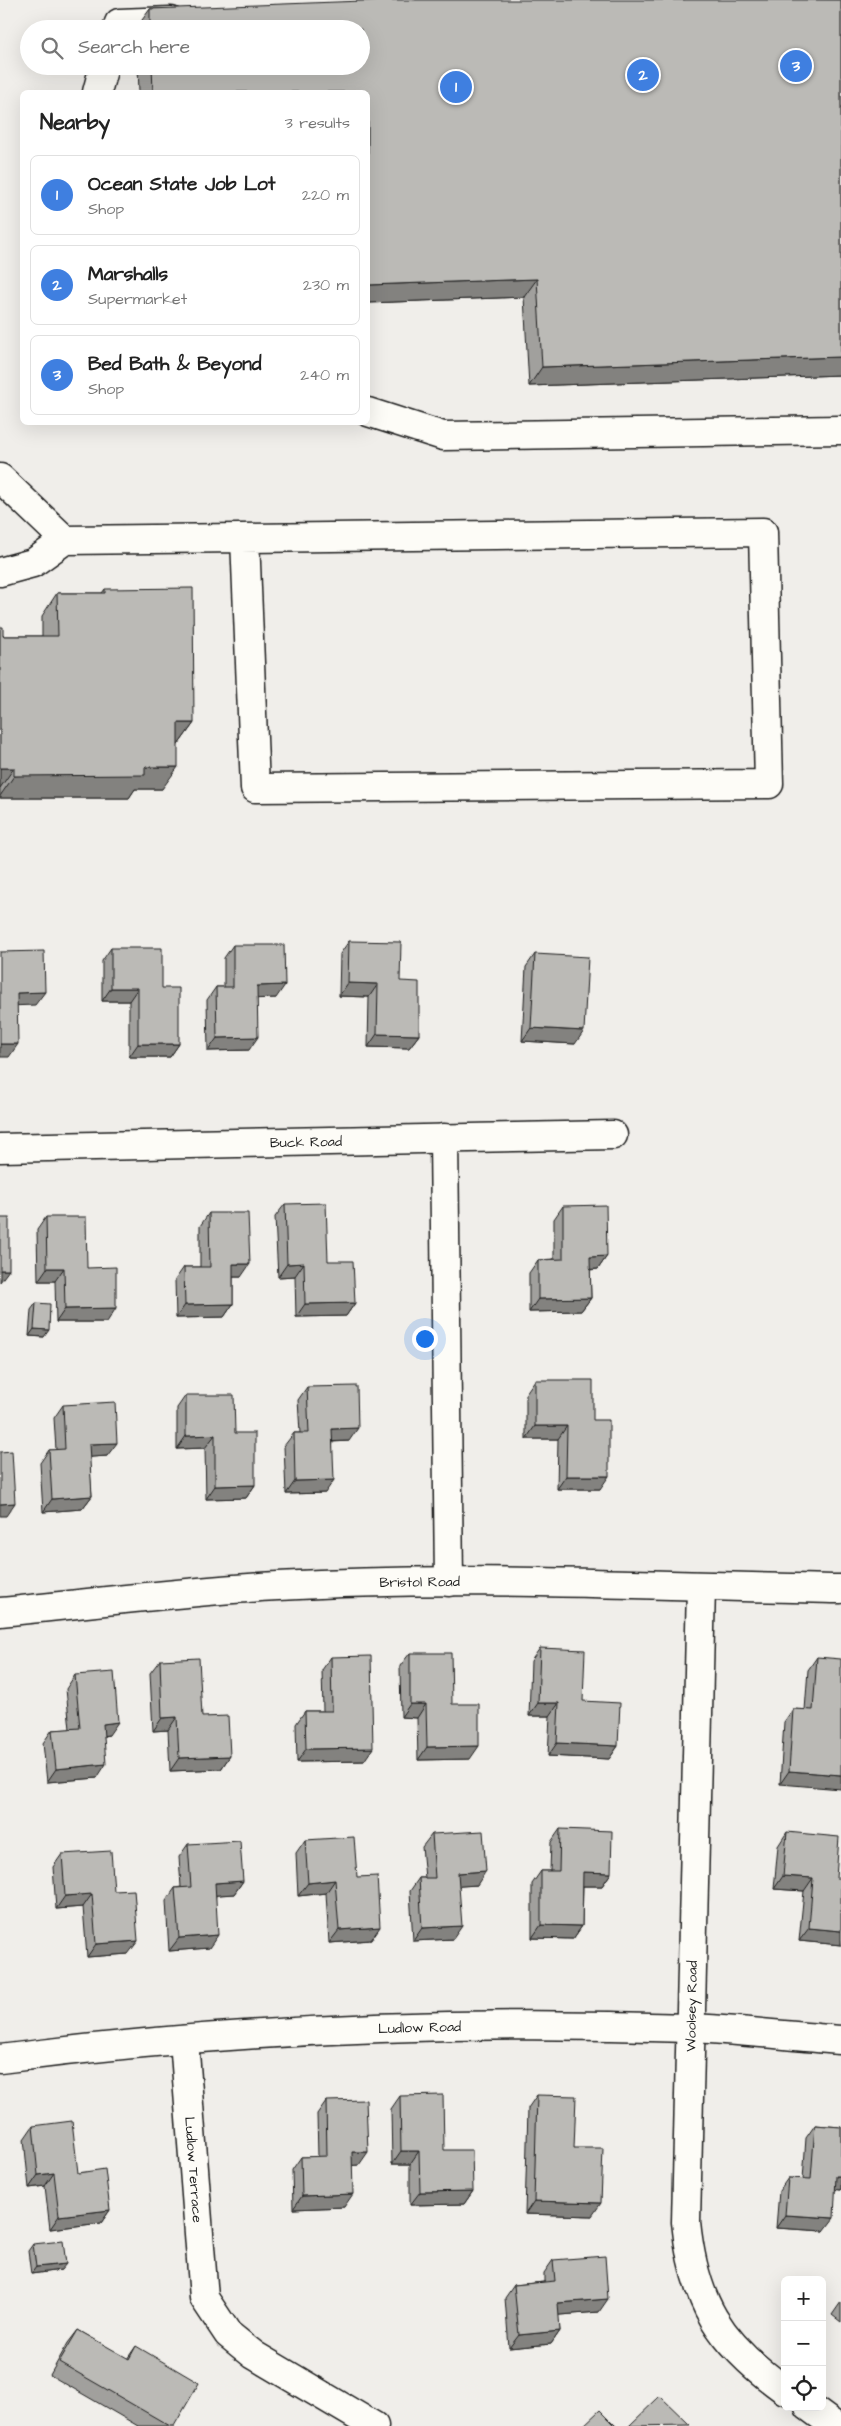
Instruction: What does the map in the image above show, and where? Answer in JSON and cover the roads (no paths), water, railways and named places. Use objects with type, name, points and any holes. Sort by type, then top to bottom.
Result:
[{"type":"street","points":[[98,90],[102,75]]},
{"type":"street","points":[[370,413],[443,436],[841,430]]},
{"type":"street","points":[[0,478],[65,540]]},
{"type":"street","points":[[0,572],[33,563],[65,540],[763,532],[769,784],[255,788],[245,538]]},
{"type":"street","name":"Buck Road","points":[[0,1148],[613,1135]]},
{"type":"street","points":[[444,1138],[449,1582]]},
{"type":"street","name":"Bristol Road","points":[[0,1612],[278,1586],[569,1581],[701,1587],[841,1590]]},
{"type":"street","name":"Woolsey Road","points":[[701,1587],[686,2222],[692,2268],[709,2312],[722,2333],[756,2368],[781,2387]]},
{"type":"street","name":"Ludlow Road","points":[[0,2059],[184,2040],[442,2028],[690,2028],[841,2040]]},
{"type":"street","name":"Ludlow Terrace","points":[[184,2040],[204,2298],[228,2334],[254,2355],[374,2426]]},
{"type":"street","points":[[814,2411],[835,2426]]},
{"type":"place","name":"Bed Bath & Beyond","points":[[796,66]]},
{"type":"place","name":"Marshalls","points":[[643,75]]},
{"type":"place","name":"Ocean State Job Lot","points":[[456,87]]}]
